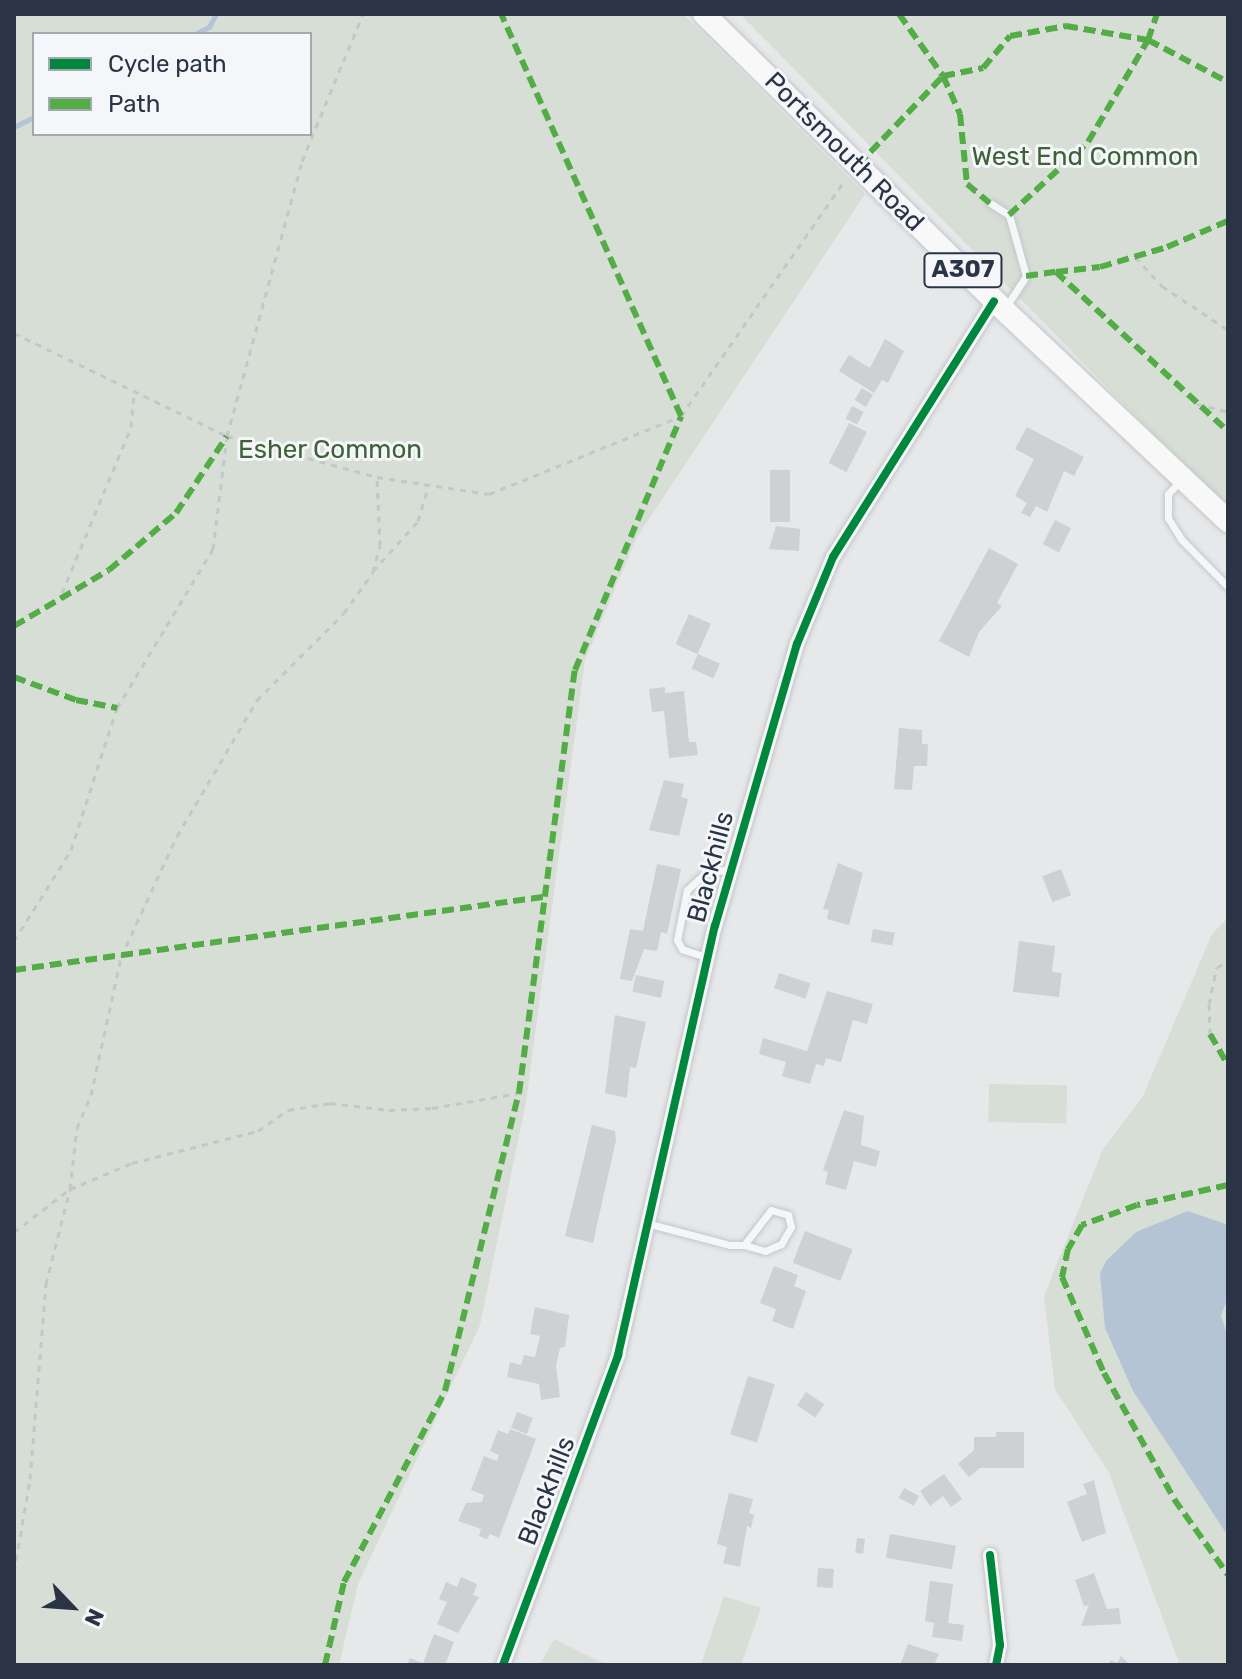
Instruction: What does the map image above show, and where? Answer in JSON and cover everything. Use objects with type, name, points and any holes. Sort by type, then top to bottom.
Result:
[{"type":"main road","name":"Portsmouth Road","points":[[704,14],[999,305],[1185,475],[1228,521]]},
{"type":"street","name":"Blackhills","points":[[503,1665],[618,1355],[709,958],[782,690],[833,557],[999,305]]},
{"type":"street","points":[[990,1555],[1000,1645],[996,1665]]},
{"type":"lane","points":[[990,203],[1009,215],[1026,276],[999,305]]},
{"type":"lane","points":[[1185,475],[1168,494],[1168,518],[1181,539],[1228,587]]},
{"type":"lane","points":[[709,958],[682,949],[677,940],[687,890],[705,873],[731,869]]},
{"type":"lane","points":[[650,1224],[765,1251],[781,1244],[791,1227],[788,1215],[771,1210],[744,1245]]},
{"type":"path","points":[[14,941],[71,850],[117,708],[213,549],[227,436],[302,161],[363,14]]},
{"type":"path","points":[[14,333],[227,436],[377,477],[489,494],[681,416],[858,165]]},
{"type":"path","points":[[1135,257],[1162,286],[1228,330]]},
{"type":"path","points":[[62,593],[131,427],[134,392]]},
{"type":"path","points":[[1197,404],[1228,412]]},
{"type":"path","points":[[373,572],[380,546],[377,477]]},
{"type":"path","points":[[14,1572],[30,1479],[46,1284],[70,1189],[77,1128],[91,1095],[108,1001],[121,957],[177,836],[257,700],[344,613],[373,572],[418,521],[429,485]]},
{"type":"path","points":[[1210,1034],[1209,1004],[1217,967],[1228,962]]},
{"type":"path","points":[[14,1232],[70,1189],[132,1163],[258,1131],[288,1110],[330,1103],[389,1110],[432,1108],[519,1093]]},
{"type":"green space","name":"Esher Common","points":[[14,14],[683,14],[865,194],[637,537],[585,660],[526,1102],[480,1325],[358,1584],[339,1665],[14,1665]]},
{"type":"green space","name":"West End Common","points":[[740,14],[1228,14],[1228,505],[1165,446]]},
{"type":"green space","points":[[1228,918],[1228,1665],[1180,1665],[1109,1473],[1055,1389],[1044,1296],[1103,1149],[1143,1096],[1212,934]]},
{"type":"green space","points":[[989,1084],[1067,1085],[1066,1123],[988,1122]]},
{"type":"green space","points":[[724,1596],[761,1608],[741,1665],[701,1665]]},
{"type":"green space","points":[[554,1639],[607,1665],[540,1665]]},
{"type":"water","points":[[1188,1211],[1228,1225],[1228,1298],[1221,1315],[1228,1338],[1228,1536],[1133,1391],[1105,1328],[1100,1274],[1106,1261],[1136,1232]]},
{"type":"building","points":[[885,339],[904,351],[888,383],[882,380],[874,393],[839,371],[849,355],[870,368]]},
{"type":"building","points":[[862,388],[873,395],[866,407],[855,400]]},
{"type":"building","points":[[852,406],[864,412],[857,424],[846,418]]},
{"type":"building","points":[[849,423],[867,432],[846,472],[829,463]]},
{"type":"building","points":[[1027,427],[1084,457],[1074,476],[1064,471],[1047,512],[1036,506],[1030,517],[1021,513],[1027,503],[1015,496],[1034,459],[1015,449]]},
{"type":"building","points":[[770,470],[790,470],[790,522],[770,522]]},
{"type":"building","points":[[1055,520],[1071,528],[1059,552],[1043,544]]},
{"type":"building","points":[[776,526],[800,529],[799,551],[769,549]]},
{"type":"building","points":[[989,548],[1018,564],[997,603],[1002,606],[979,632],[969,657],[939,641]]},
{"type":"building","points":[[689,614],[711,624],[698,654],[676,644]]},
{"type":"building","points":[[698,654],[720,664],[713,678],[691,669]]},
{"type":"building","points":[[665,687],[665,693],[684,691],[689,742],[696,742],[698,755],[669,758],[664,711],[652,712],[649,689]]},
{"type":"building","points":[[899,728],[922,730],[922,744],[928,744],[927,766],[914,766],[912,790],[894,789]]},
{"type":"building","points":[[664,780],[684,784],[681,797],[688,799],[679,836],[649,830]]},
{"type":"building","points":[[838,863],[863,873],[849,925],[827,919],[829,910],[823,909]]},
{"type":"building","points":[[657,864],[681,869],[667,934],[661,932],[657,951],[644,949],[632,981],[620,979],[630,929],[643,931]]},
{"type":"building","points":[[1061,869],[1071,895],[1052,902],[1042,876]]},
{"type":"building","points":[[873,929],[895,933],[892,946],[871,942]]},
{"type":"building","points":[[1019,941],[1055,946],[1052,972],[1062,973],[1059,997],[1013,992]]},
{"type":"building","points":[[779,973],[810,983],[805,998],[774,988]]},
{"type":"building","points":[[636,975],[664,981],[661,998],[632,992]]},
{"type":"building","points":[[827,991],[873,1004],[867,1024],[853,1020],[841,1062],[826,1058],[824,1066],[816,1064],[810,1084],[782,1076],[786,1062],[759,1054],[763,1038],[807,1051]]},
{"type":"building","points":[[615,1015],[646,1022],[636,1068],[630,1067],[627,1098],[605,1093]]},
{"type":"building","points":[[844,1110],[864,1116],[861,1145],[880,1151],[876,1167],[854,1161],[846,1190],[825,1184],[828,1172],[823,1170]]},
{"type":"building","points":[[592,1125],[615,1131],[616,1140],[593,1243],[565,1236]]},
{"type":"building","points":[[805,1231],[853,1249],[840,1281],[793,1263]]},
{"type":"building","points":[[774,1266],[798,1275],[794,1286],[806,1291],[793,1329],[772,1321],[776,1309],[760,1303]]},
{"type":"building","points":[[535,1307],[569,1315],[565,1347],[560,1348],[556,1366],[560,1397],[541,1400],[539,1384],[507,1377],[510,1362],[521,1365],[524,1355],[535,1357],[540,1336],[530,1334]]},
{"type":"building","points":[[748,1376],[775,1384],[757,1443],[730,1434]]},
{"type":"building","points":[[806,1392],[824,1404],[815,1418],[797,1405]]},
{"type":"building","points":[[517,1412],[533,1418],[527,1434],[511,1428]]},
{"type":"building","points":[[510,1429],[536,1439],[499,1538],[490,1534],[487,1539],[479,1536],[481,1529],[458,1521],[466,1503],[482,1502],[484,1495],[471,1490],[484,1456],[497,1461],[499,1455],[490,1451],[498,1430],[508,1434]]},
{"type":"building","points":[[996,1432],[1024,1432],[1024,1468],[980,1468],[969,1477],[958,1464],[974,1450],[974,1437],[996,1437]]},
{"type":"building","points":[[944,1474],[962,1499],[951,1507],[943,1496],[930,1506],[920,1491]]},
{"type":"building","points":[[1094,1480],[1106,1533],[1082,1542],[1067,1502],[1087,1494],[1083,1484]]},
{"type":"building","points":[[904,1488],[919,1496],[914,1506],[899,1498]]},
{"type":"building","points":[[729,1493],[753,1499],[749,1513],[754,1515],[751,1528],[747,1526],[740,1567],[723,1563],[727,1547],[717,1544]]},
{"type":"building","points":[[890,1534],[956,1546],[952,1569],[886,1558]]},
{"type":"building","points":[[857,1538],[865,1539],[863,1554],[855,1553]]},
{"type":"building","points":[[818,1568],[834,1569],[833,1588],[817,1587]]},
{"type":"building","points":[[1094,1573],[1107,1609],[1119,1608],[1121,1624],[1081,1626],[1089,1605],[1084,1606],[1075,1580]]},
{"type":"building","points":[[461,1577],[477,1584],[473,1595],[479,1597],[458,1633],[437,1624],[447,1602],[439,1599],[446,1582],[457,1587]]},
{"type":"building","points":[[930,1581],[953,1584],[948,1623],[964,1625],[962,1641],[932,1637],[934,1623],[925,1621]]},
{"type":"building","points":[[434,1634],[454,1642],[445,1665],[407,1665],[410,1658],[423,1663]]},
{"type":"building","points":[[908,1644],[939,1654],[934,1665],[900,1665]]},
{"type":"building","points":[[1121,1656],[1130,1665],[1108,1665],[1111,1660],[1117,1663]]},
{"type":"waterway","points":[[199,32],[209,27],[216,14]]},
{"type":"waterway","points":[[14,127],[32,118]]},
{"type":"marked path","points":[[325,1665],[344,1582],[445,1391],[519,1093],[575,670],[681,416],[501,14]]},
{"type":"marked path","points":[[899,14],[943,76],[960,114],[967,184],[990,203]]},
{"type":"marked path","points":[[1009,215],[1088,142],[1148,40],[1157,14]]},
{"type":"marked path","points":[[858,165],[943,76],[983,68],[1010,36],[1066,26],[1148,40],[1228,82]]},
{"type":"marked path","points":[[1056,272],[1100,267],[1167,247],[1228,221]]},
{"type":"marked path","points":[[1026,276],[1056,272],[1228,431]]},
{"type":"marked path","points":[[14,626],[109,570],[176,513],[227,436]]},
{"type":"marked path","points":[[14,677],[76,700],[117,708]]},
{"type":"marked path","points":[[14,970],[543,897]]},
{"type":"marked path","points":[[1210,1034],[1228,1065]]},
{"type":"marked path","points":[[1228,1185],[1137,1205],[1082,1225],[1068,1249],[1062,1277],[1104,1373],[1174,1499],[1228,1575]]},
{"type":"cycle path","points":[[503,1665],[618,1355],[715,926],[797,644],[833,557],[994,301]]},
{"type":"cycle path","points":[[990,1555],[1000,1645],[996,1665]]}]
